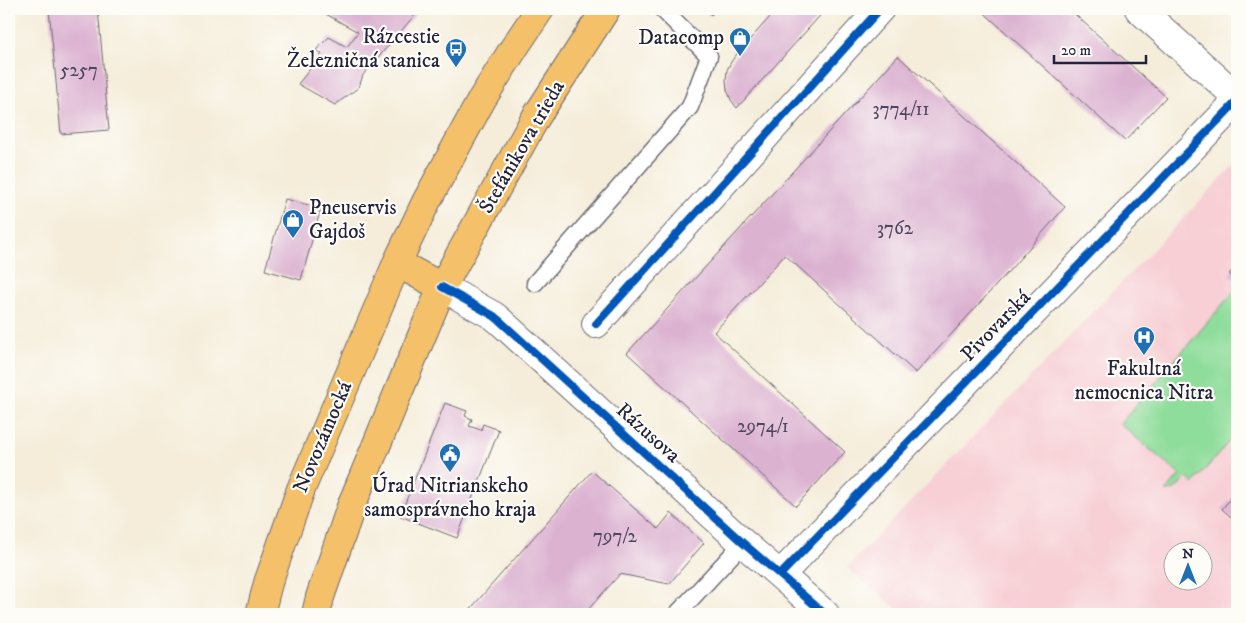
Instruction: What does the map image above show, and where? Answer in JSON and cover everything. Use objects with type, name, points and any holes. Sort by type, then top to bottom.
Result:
[{"type":"main road","points":[[316,614],[352,504],[442,287],[397,263],[426,202],[482,99],[540,9]]},
{"type":"main road","name":"Štefánikova trieda","points":[[442,287],[536,116],[606,9]]},
{"type":"main road","name":"Novozámocká","points":[[260,614],[268,583],[301,489],[397,263]]},
{"type":"street","points":[[596,324],[880,9]]},
{"type":"street","name":"Pivovarská","points":[[780,575],[1237,99],[1139,9]]},
{"type":"street","name":"Rázusova","points":[[442,287],[500,321],[743,543],[825,614]]},
{"type":"lane","points":[[535,283],[690,107],[709,56],[662,9]]},
{"type":"lane","points":[[677,614],[743,543]]},
{"type":"shaded area","name":"Fakultná nemocnica Nitra","points":[[1237,162],[1237,614],[903,614],[847,568]]},
{"type":"green space","points":[[1236,289],[1237,432],[1193,484],[1186,477],[1175,489],[1166,491],[1180,475],[1120,424]]},
{"type":"building","points":[[49,9],[98,9],[109,130],[61,134]]},
{"type":"building","points":[[326,9],[420,9],[363,75],[359,87],[335,105],[298,84],[322,54],[316,50],[329,37],[347,47],[358,32],[324,13]]},
{"type":"building","points":[[704,9],[717,9],[711,15]]},
{"type":"building","points":[[777,9],[826,9],[737,108],[727,90],[727,70],[736,55]]},
{"type":"building","points":[[980,9],[1069,9],[1166,97],[1125,141]]},
{"type":"building","points":[[898,56],[1065,207],[916,373],[785,255],[714,332],[845,452],[796,506],[627,353]]},
{"type":"building","name":"Pneuservis Gajdoš","points":[[285,199],[321,208],[301,280],[265,270]]},
{"type":"building","points":[[1237,265],[1237,281],[1229,274]]},
{"type":"building","name":"Úrad Nitrianskeho samosprávneho kraja","points":[[445,403],[467,411],[465,416],[472,419],[469,426],[481,430],[483,424],[499,430],[457,538],[400,516]]},
{"type":"building","points":[[592,471],[658,529],[671,513],[704,543],[669,584],[620,574],[584,614],[466,614]]},
{"type":"building","points":[[1237,491],[1237,522],[1222,509]]},
{"type":"cycle path","points":[[596,324],[880,9]]},
{"type":"cycle path","points":[[780,575],[1237,101]]},
{"type":"cycle path","points":[[442,287],[500,321],[743,543],[825,614]]},
{"type":"place","name":"Datacomp","points":[[740,57]]},
{"type":"place","name":"Rázcestie Železničná stanica","points":[[456,68]]},
{"type":"place","name":"Pneuservis Gajdoš","points":[[293,239]]},
{"type":"place","name":"Fakultná nemocnica Nitra","points":[[1144,356]]},
{"type":"place","name":"Úrad Nitrianskeho samosprávneho kraja","points":[[450,473]]}]
